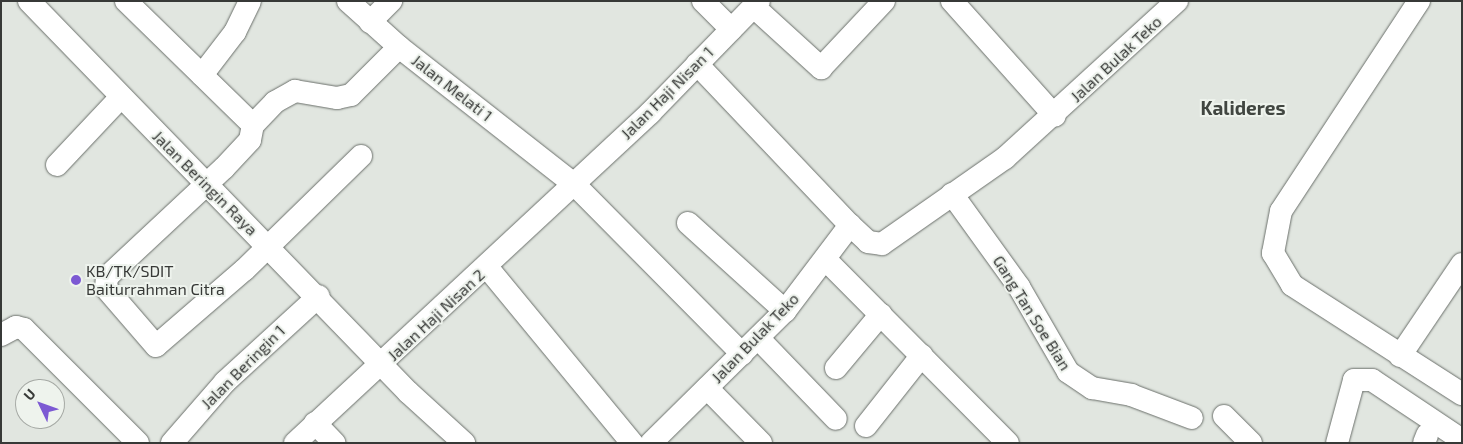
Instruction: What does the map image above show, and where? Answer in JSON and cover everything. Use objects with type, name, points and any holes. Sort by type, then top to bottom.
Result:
[{"type":"street","name":"Jalan Beringin Raya","points":[[29,1],[120,98],[464,443]]},
{"type":"street","points":[[126,1],[253,125]]},
{"type":"street","points":[[202,75],[235,32],[250,1]]},
{"type":"street","points":[[348,1],[399,47]]},
{"type":"street","points":[[370,22],[391,1]]},
{"type":"street","points":[[703,1],[731,29]]},
{"type":"street","points":[[757,4],[816,67],[821,68],[884,1]]},
{"type":"street","name":"Jalan Bulak Teko","points":[[952,1],[1055,116]]},
{"type":"street","name":"Jalan Bulak Teko","points":[[697,64],[850,225],[868,242],[882,244],[1055,116],[1177,1]]},
{"type":"street","points":[[1419,1],[1281,211],[1273,253],[1292,285],[1462,394]]},
{"type":"street","name":"Jalan Haji Nisan 1","points":[[574,184],[757,4]]},
{"type":"street","name":"Jalan Melati 1","points":[[267,246],[156,346],[106,288],[107,277],[207,184],[250,140],[253,125],[276,102],[295,91],[337,98],[351,94],[399,47],[574,184],[742,354]]},
{"type":"street","points":[[57,164],[120,98]]},
{"type":"street","points":[[267,246],[361,156]]},
{"type":"street","name":"Jalan Haji Nisan 2","points":[[295,443],[315,423],[384,363],[574,184]]},
{"type":"street","name":"Gang Tan Soe Bian","points":[[952,194],[1019,287],[1068,372],[1092,388],[1131,395],[1192,418]]},
{"type":"street","points":[[688,223],[785,311]]},
{"type":"street","name":"Jalan Bulak Teko","points":[[651,443],[785,311],[826,260],[850,225]]},
{"type":"street","points":[[826,260],[1008,443]]},
{"type":"street","points":[[1400,356],[1462,264]]},
{"type":"street","points":[[487,267],[632,443]]},
{"type":"street","name":"Jalan Beringin 1","points":[[172,443],[225,382],[319,296]]},
{"type":"street","points":[[836,368],[881,314]]},
{"type":"street","points":[[1,334],[16,327],[24,329],[138,443]]},
{"type":"street","points":[[758,338],[836,419]]},
{"type":"street","points":[[866,426],[922,355]]},
{"type":"street","points":[[1337,443],[1354,380],[1372,380],[1462,440]]},
{"type":"street","points":[[707,388],[761,443]]},
{"type":"street","points":[[1224,416],[1252,443]]},
{"type":"street","points":[[315,423],[334,443]]},
{"type":"place","name":"KB/TK/SDIT Baiturrahman Citra","points":[[76,280]]},
{"type":"district","name":"Kalideres","points":[[1243,108]]}]
